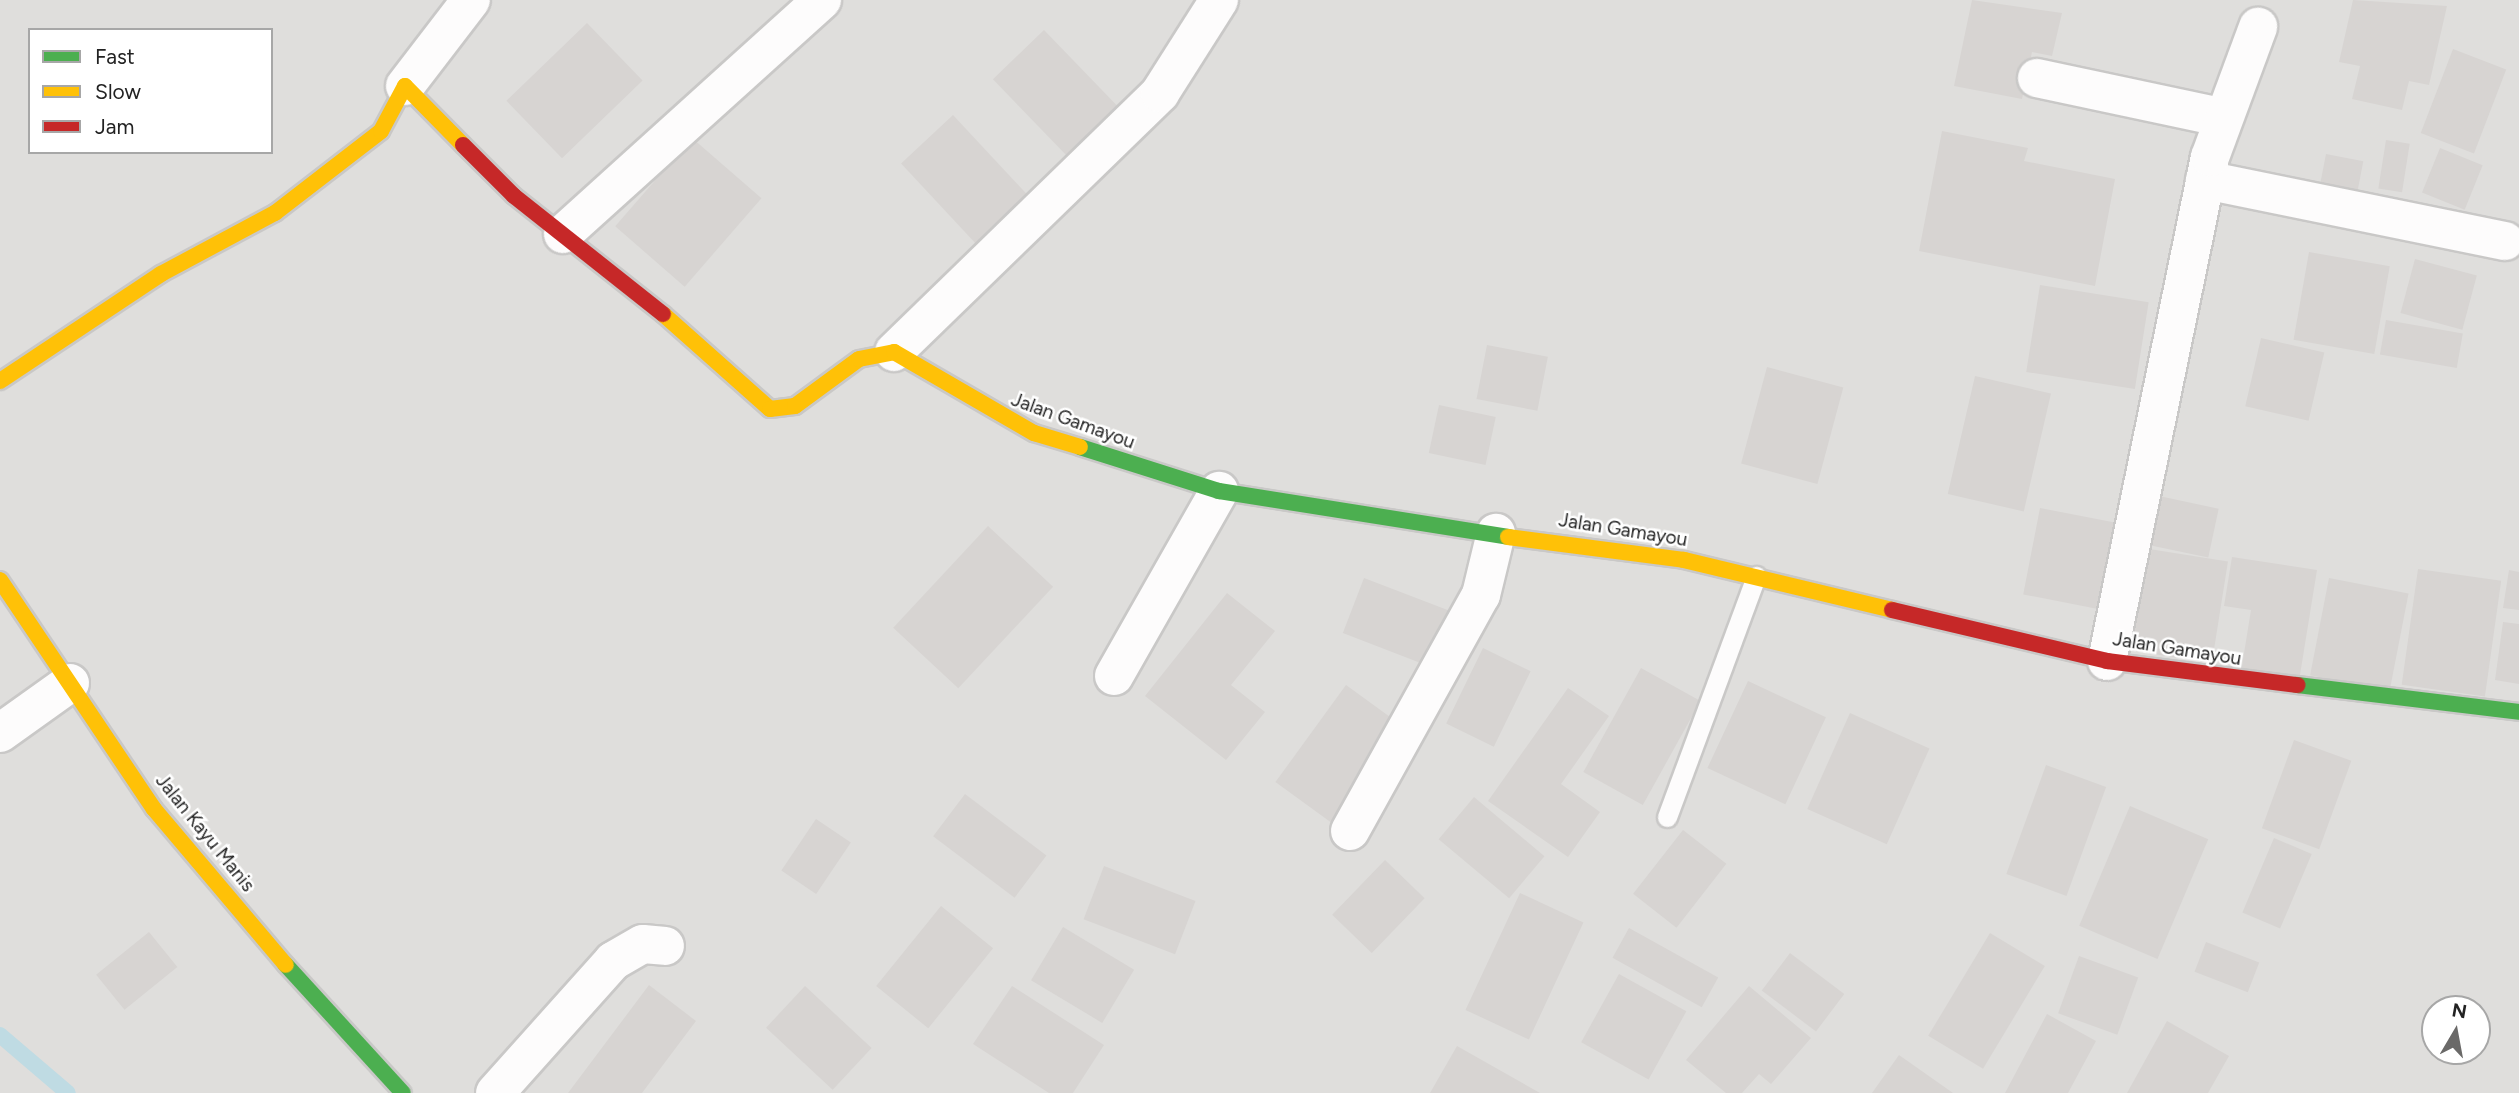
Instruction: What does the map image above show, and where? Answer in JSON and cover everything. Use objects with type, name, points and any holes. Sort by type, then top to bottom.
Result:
[{"type":"street","points":[[0,381],[150,281],[275,213],[381,131],[405,86],[471,0]]},
{"type":"street","points":[[563,234],[822,0]]},
{"type":"street","points":[[405,86],[514,196],[685,332],[758,404],[795,406],[859,359],[894,352],[1160,93],[1219,0]]},
{"type":"street","points":[[2107,660],[2220,117],[2258,27]]},
{"type":"street","points":[[2037,78],[2220,117]]},
{"type":"street","points":[[2205,180],[2505,241]]},
{"type":"street","name":"Jalan Gamayou","points":[[894,352],[1034,433],[1219,491],[1362,518],[1496,533],[1756,576],[2107,660],[2519,712]]},
{"type":"street","points":[[1114,676],[1219,491]]},
{"type":"street","points":[[1350,831],[1481,595],[1496,533]]},
{"type":"street","name":"Jalan Kayu Manis","points":[[0,580],[6,602],[70,683],[154,808],[352,1042],[403,1093]]},
{"type":"street","points":[[0,733],[70,683]]},
{"type":"street","points":[[495,1093],[613,961],[643,944],[665,946]]},
{"type":"lane","points":[[1667,817],[1756,576]]},
{"type":"shaded area","points":[[0,0],[2519,0],[2519,1093],[0,1093]]},
{"type":"building","points":[[1972,0],[2062,13],[2052,56],[2032,52],[2022,99],[1954,86]]},
{"type":"building","points":[[2353,0],[2447,6],[2429,85],[2409,81],[2402,110],[2352,99],[2360,66],[2339,62]]},
{"type":"building","points":[[587,23],[643,81],[562,158],[506,101]]},
{"type":"building","points":[[1044,30],[1118,106],[1067,156],[993,79]]},
{"type":"building","points":[[2453,49],[2506,69],[2474,153],[2421,133]]},
{"type":"building","points":[[953,115],[1037,205],[985,253],[901,163]]},
{"type":"building","points":[[1942,131],[2028,148],[2024,161],[2115,179],[2095,286],[1919,251]]},
{"type":"building","points":[[692,138],[761,198],[685,287],[615,226]]},
{"type":"building","points":[[2386,140],[2410,144],[2402,192],[2378,188]]},
{"type":"building","points":[[2440,148],[2483,165],[2465,210],[2422,193]]},
{"type":"building","points":[[2326,154],[2363,161],[2357,195],[2320,187]]},
{"type":"building","points":[[2309,252],[2390,266],[2374,354],[2294,340]]},
{"type":"building","points":[[2415,259],[2477,276],[2462,330],[2401,313]]},
{"type":"building","points":[[2040,285],[2149,302],[2135,389],[2026,372]]},
{"type":"building","points":[[2386,320],[2463,334],[2457,368],[2380,354]]},
{"type":"building","points":[[2261,338],[2324,353],[2309,421],[2245,406]]},
{"type":"building","points":[[1487,345],[1548,357],[1537,411],[1477,399]]},
{"type":"building","points":[[1767,367],[1843,387],[1817,484],[1741,464]]},
{"type":"building","points":[[1975,376],[2051,394],[2024,511],[1948,494]]},
{"type":"building","points":[[1439,405],[1496,417],[1486,465],[1429,453]]},
{"type":"building","points":[[2159,496],[2219,509],[2208,558],[2149,545]]},
{"type":"building","points":[[2040,508],[2122,524],[2106,610],[2023,594]]},
{"type":"building","points":[[988,526],[1053,587],[958,688],[893,628]]},
{"type":"building","points":[[2143,548],[2228,561],[2212,663],[2127,650]]},
{"type":"building","points":[[2232,557],[2317,570],[2299,681],[2241,672],[2251,610],[2224,606]]},
{"type":"building","points":[[2418,569],[2501,581],[2485,697],[2402,685]]},
{"type":"building","points":[[2509,570],[2519,572],[2519,610],[2503,608]]},
{"type":"building","points":[[1364,578],[1451,611],[1430,666],[1343,633]]},
{"type":"building","points":[[2329,578],[2409,593],[2390,691],[2310,675]]},
{"type":"building","points":[[1227,593],[1275,631],[1231,685],[1265,712],[1226,760],[1145,696]]},
{"type":"building","points":[[2503,622],[2519,624],[2519,684],[2495,680]]},
{"type":"building","points":[[1483,648],[1531,671],[1494,747],[1446,723]]},
{"type":"building","points":[[1641,668],[1700,701],[1643,805],[1583,772]]},
{"type":"building","points":[[1748,681],[1826,717],[1785,804],[1707,768]]},
{"type":"building","points":[[1346,685],[1403,727],[1333,824],[1275,782]]},
{"type":"building","points":[[1568,688],[1609,716],[1561,784],[1600,812],[1568,857],[1488,801]]},
{"type":"building","points":[[1850,713],[1929,748],[1887,844],[1807,809]]},
{"type":"building","points":[[2294,740],[2351,761],[2319,849],[2262,828]]},
{"type":"building","points":[[2046,765],[2106,787],[2066,896],[2006,874]]},
{"type":"building","points":[[965,794],[1046,855],[1015,898],[933,836]]},
{"type":"building","points":[[1474,797],[1544,856],[1509,898],[1439,839]]},
{"type":"building","points":[[2130,806],[2208,839],[2157,959],[2079,926]]},
{"type":"building","points":[[816,819],[851,842],[816,894],[781,870]]},
{"type":"building","points":[[1683,830],[1726,864],[1676,928],[1633,894]]},
{"type":"building","points":[[2274,838],[2312,854],[2280,929],[2242,913]]},
{"type":"building","points":[[1385,860],[1425,898],[1372,953],[1332,915]]},
{"type":"building","points":[[1104,866],[1195,901],[1175,954],[1084,919]]},
{"type":"building","points":[[1520,893],[1583,923],[1529,1039],[1465,1010]]},
{"type":"building","points":[[941,906],[993,948],[928,1028],[876,986]]},
{"type":"building","points":[[1063,927],[1134,970],[1102,1023],[1031,980]]},
{"type":"building","points":[[1629,928],[1718,977],[1702,1007],[1613,958]]},
{"type":"building","points":[[149,932],[177,967],[124,1010],[96,975]]},
{"type":"building","points":[[1990,933],[2045,966],[1983,1069],[1928,1036]]},
{"type":"building","points":[[2206,942],[2259,962],[2248,992],[2195,972]]},
{"type":"building","points":[[1790,953],[1844,994],[1816,1031],[1762,991]]},
{"type":"building","points":[[2079,956],[2138,978],[2117,1035],[2058,1013]]},
{"type":"building","points":[[1619,974],[1686,1011],[1649,1080],[1581,1042]]},
{"type":"building","points":[[649,985],[696,1021],[642,1093],[568,1093]]},
{"type":"building","points":[[805,986],[872,1048],[833,1090],[766,1028]]},
{"type":"building","points":[[1012,986],[1104,1045],[1073,1093],[1049,1093],[973,1044]]},
{"type":"building","points":[[1749,986],[1811,1038],[1771,1084],[1759,1074],[1742,1093],[1726,1093],[1686,1060]]},
{"type":"building","points":[[2047,1014],[2096,1041],[2068,1093],[2005,1093]]},
{"type":"building","points":[[2167,1021],[2229,1056],[2208,1093],[2127,1093]]},
{"type":"building","points":[[1457,1046],[1540,1093],[1430,1093]]},
{"type":"building","points":[[1899,1055],[1953,1093],[1872,1093]]},
{"type":"waterway","points":[[0,1035],[68,1093]]},
{"type":"traffic: fast","points":[[1080,447],[1219,491],[1508,537]]},
{"type":"traffic: fast","points":[[2297,685],[2519,712]]},
{"type":"traffic: fast","points":[[286,965],[403,1093]]},
{"type":"traffic: slow","points":[[0,381],[161,274],[275,213],[381,131],[405,86],[463,145]]},
{"type":"traffic: slow","points":[[663,314],[770,409],[795,406],[859,359],[894,352],[1034,433],[1080,447]]},
{"type":"traffic: slow","points":[[1508,537],[1684,560],[1892,610]]},
{"type":"traffic: slow","points":[[0,580],[154,809],[286,965]]},
{"type":"traffic: jam","points":[[463,145],[514,196],[663,314]]},
{"type":"traffic: jam","points":[[1892,610],[2107,661],[2297,685]]}]
